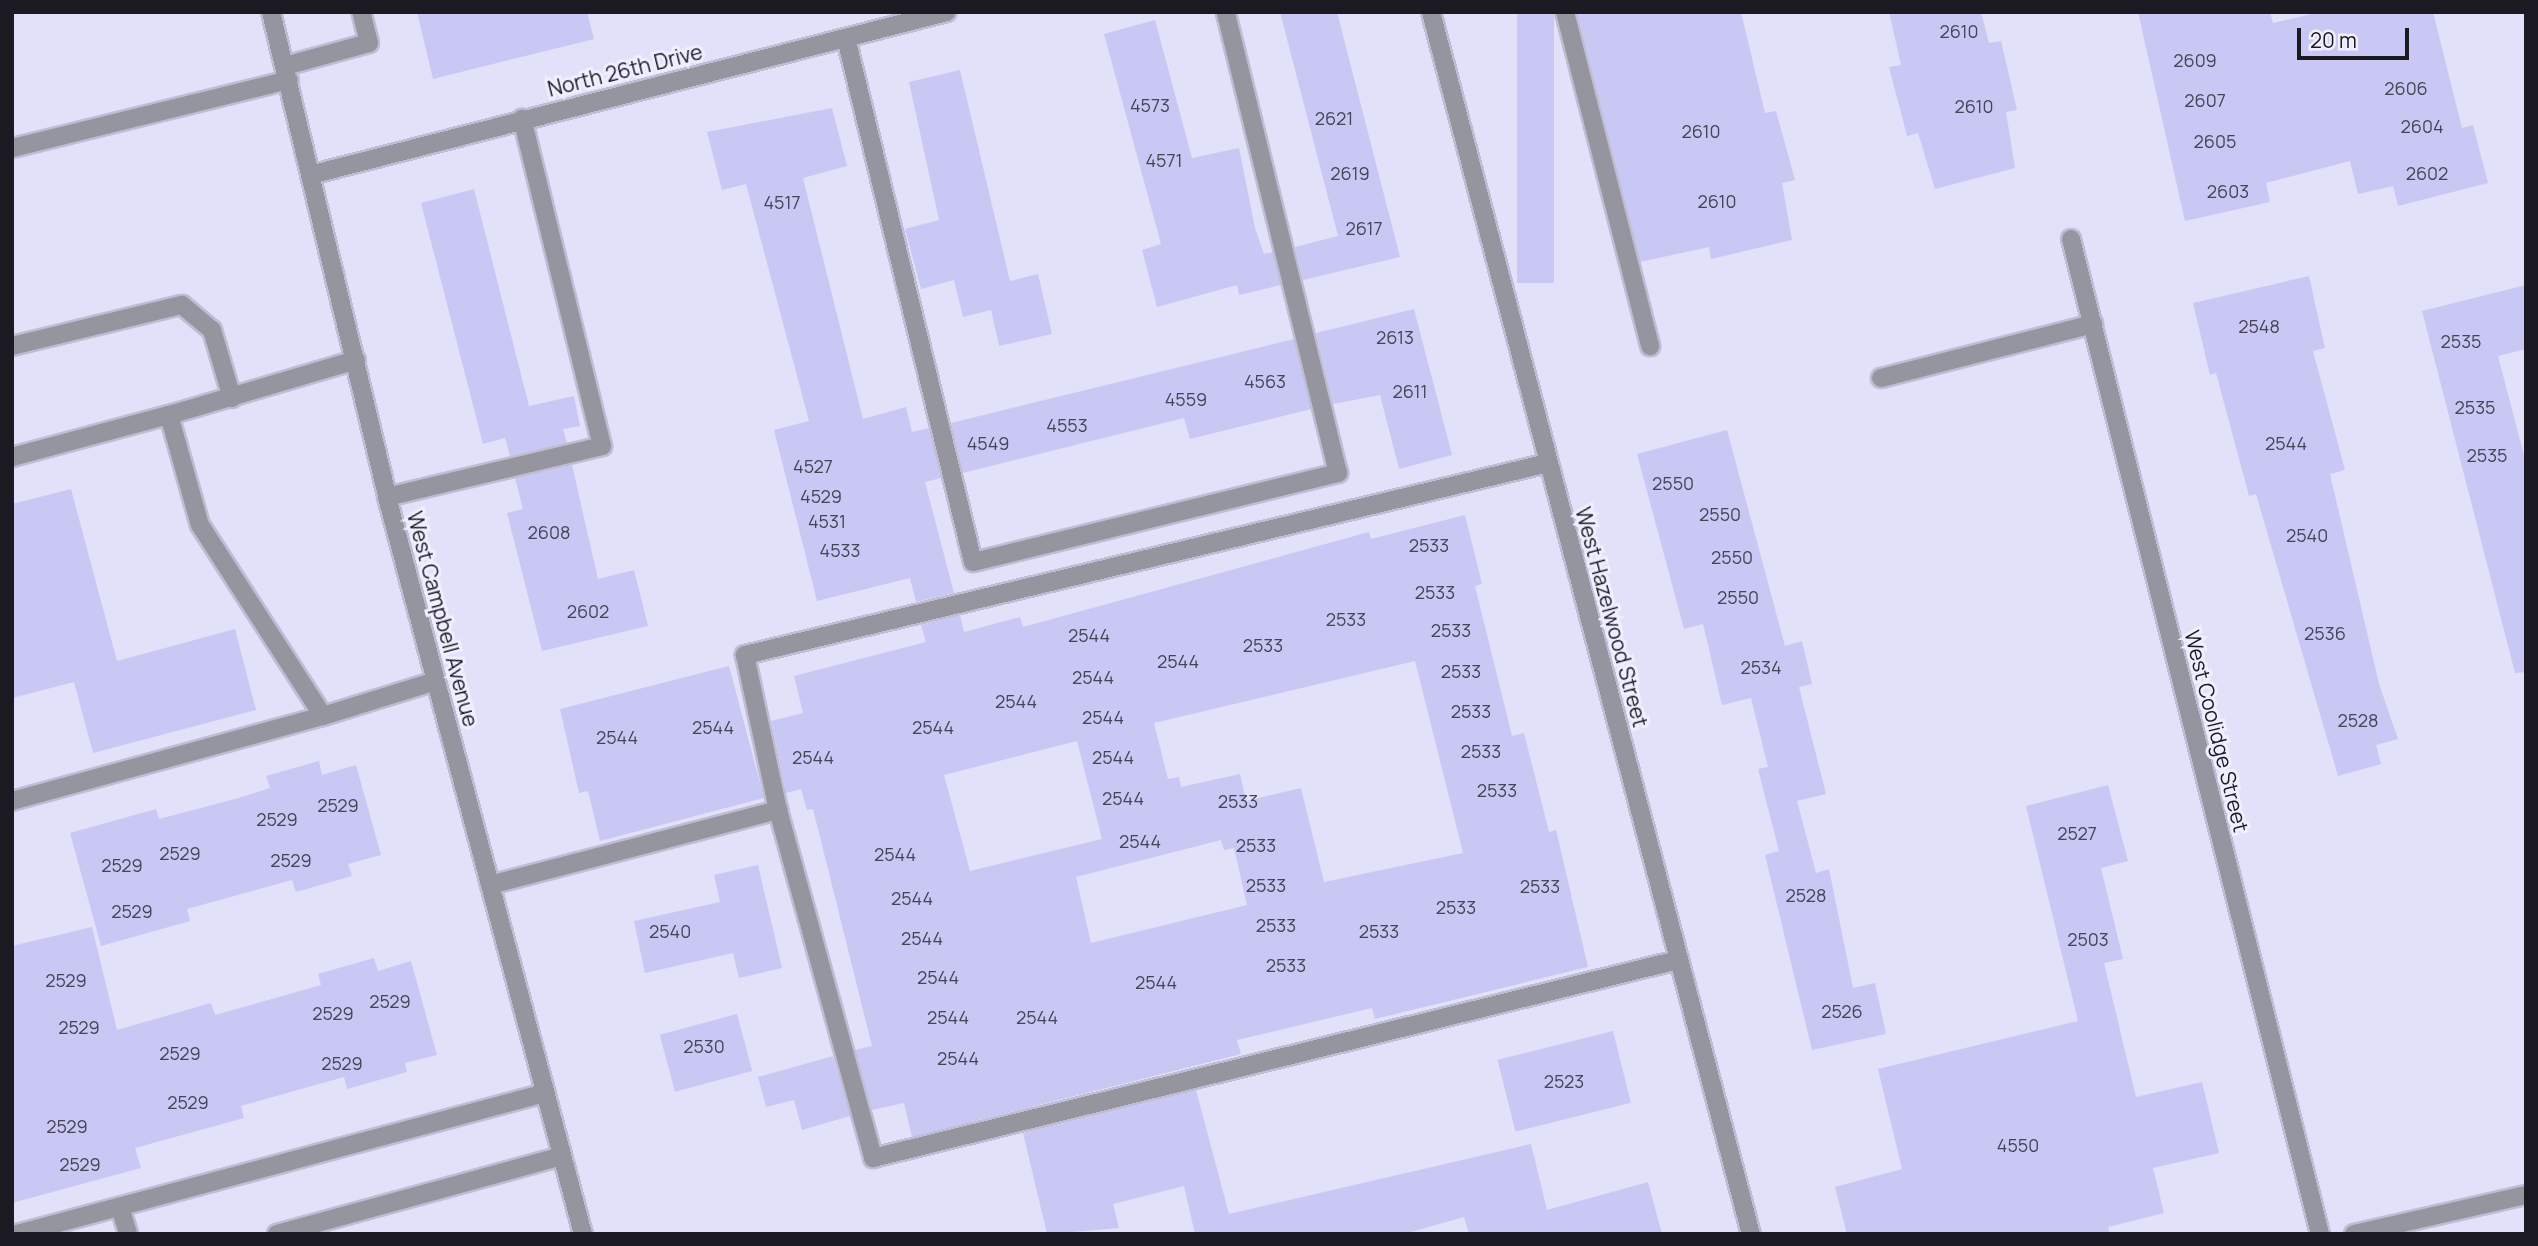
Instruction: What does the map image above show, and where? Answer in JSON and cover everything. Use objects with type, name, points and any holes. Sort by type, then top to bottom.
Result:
[{"type":"street","name":"West Campbell Avenue","points":[[271,12],[314,174],[387,498],[583,1234]]},
{"type":"street","points":[[12,148],[287,73],[369,43],[361,12]]},
{"type":"street","name":"North 26th Drive","points":[[314,174],[947,12]]},
{"type":"street","points":[[846,38],[974,562],[1338,473],[1226,12]]},
{"type":"street","name":"West Hazelwood Street","points":[[1431,12],[1751,1234]]},
{"type":"street","points":[[1565,12],[1650,346]]},
{"type":"street","points":[[387,498],[602,446],[522,119]]},
{"type":"street","name":"West Coolidge Street","points":[[2071,239],[2320,1234]]},
{"type":"street","points":[[12,346],[183,306],[212,330],[232,398]]},
{"type":"street","points":[[1881,378],[2093,324]]},
{"type":"street","points":[[12,457],[232,398],[356,360]]},
{"type":"street","points":[[169,415],[200,525],[323,716]]},
{"type":"street","points":[[1548,463],[745,655],[778,810],[873,1158],[1678,960]]},
{"type":"street","points":[[12,801],[323,716],[436,681]]},
{"type":"street","points":[[490,885],[778,810]]},
{"type":"street","points":[[18,1234],[545,1093]]},
{"type":"street","points":[[276,1234],[562,1156]]},
{"type":"street","points":[[2354,1234],[2526,1195]]},
{"type":"street","points":[[120,1207],[128,1234]]},
{"type":"building","points":[[417,12],[587,12],[594,39],[433,79]]},
{"type":"building","points":[[1280,12],[1337,12],[1400,257],[1303,280],[1295,247],[1338,236]]},
{"type":"building","points":[[1517,12],[1554,12],[1554,283],[1517,283]]},
{"type":"building","points":[[1577,12],[1741,12],[1765,113],[1776,111],[1795,180],[1782,183],[1792,240],[1711,259],[1709,247],[1640,262]]},
{"type":"building","points":[[1889,12],[1981,12],[1989,43],[2001,41],[2017,110],[2006,112],[2015,168],[1935,189],[1918,133],[1907,136],[1889,67],[1901,65]]},
{"type":"building","points":[[2138,12],[2270,12],[2273,23],[2321,12],[2433,12],[2462,128],[2473,125],[2488,183],[2398,206],[2393,186],[2358,194],[2350,161],[2266,183],[2270,202],[2185,221]]},
{"type":"building","points":[[1155,20],[1192,158],[1239,148],[1255,228],[1264,254],[1273,252],[1281,285],[1239,295],[1237,285],[1157,307],[1142,250],[1161,244],[1104,34]]},
{"type":"building","points":[[960,70],[1010,281],[1038,274],[1052,334],[999,346],[991,310],[963,317],[954,280],[921,289],[905,229],[939,220],[909,82]]},
{"type":"building","points":[[832,108],[847,166],[803,178],[863,419],[906,407],[912,432],[929,428],[941,478],[925,482],[954,593],[916,602],[910,578],[817,601],[774,430],[809,421],[746,184],[722,190],[707,132]]},
{"type":"building","points":[[474,189],[529,406],[574,396],[580,426],[563,429],[567,443],[510,456],[505,438],[483,444],[421,203]]},
{"type":"building","points":[[2309,276],[2325,348],[2313,351],[2345,470],[2330,474],[2379,684],[2398,739],[2376,745],[2381,764],[2338,776],[2256,494],[2249,496],[2216,373],[2210,375],[2193,303]]},
{"type":"building","points":[[2526,285],[2526,349],[2498,356],[2526,463],[2526,672],[2515,673],[2422,311]]},
{"type":"building","points":[[1414,309],[1452,455],[1399,469],[1380,395],[1333,404],[1316,333]]},
{"type":"building","points":[[1294,339],[1311,409],[1190,439],[1184,418],[963,473],[951,423]]},
{"type":"building","points":[[1727,430],[1785,646],[1802,641],[1812,684],[1799,687],[1826,794],[1797,801],[1816,873],[1829,869],[1853,988],[1875,983],[1886,1034],[1812,1050],[1765,855],[1779,851],[1758,769],[1768,767],[1751,698],[1722,705],[1703,624],[1684,629],[1637,454]]},
{"type":"building","points":[[572,465],[598,579],[634,570],[648,626],[542,651],[507,513],[523,509],[515,478]]},
{"type":"building","points":[[71,489],[117,661],[235,629],[256,710],[93,753],[74,682],[12,698],[12,504]]},
{"type":"building","points":[[1465,515],[1482,584],[1475,586],[1512,736],[1524,733],[1549,832],[1556,830],[1588,967],[1375,1019],[1372,1008],[1237,1040],[1241,1054],[912,1137],[904,1103],[872,1110],[855,1050],[872,1046],[813,809],[807,810],[801,789],[786,793],[771,721],[803,713],[794,676],[926,642],[921,625],[960,615],[964,632],[1020,617],[1023,627],[1369,532],[1371,539]],"holes":[[[1415,661],[1463,853],[1324,882],[1301,788],[1246,801],[1240,774],[1181,787],[1179,777],[1168,779],[1154,723]],[[1077,741],[1102,839],[970,871],[944,775]],[[1221,840],[1224,850],[1234,848],[1247,905],[1091,943],[1076,877]]]},
{"type":"building","points":[[729,666],[764,798],[600,841],[588,791],[579,793],[560,709]]},
{"type":"building","points":[[319,761],[322,775],[356,765],[381,855],[348,864],[352,876],[296,892],[292,880],[187,909],[190,921],[101,946],[70,833],[156,809],[159,819],[235,799],[270,788],[266,776]]},
{"type":"building","points":[[2108,785],[2128,861],[2101,868],[2123,959],[2104,963],[2136,1097],[2202,1082],[2219,1153],[2153,1168],[2164,1213],[2108,1227],[2110,1234],[1847,1234],[1835,1187],[1902,1169],[1878,1069],[2078,1021],[2026,806]]},
{"type":"building","points":[[758,865],[782,968],[739,978],[733,953],[645,973],[634,921],[720,902],[714,875]]},
{"type":"building","points":[[92,927],[117,1030],[211,1003],[215,1015],[321,985],[318,974],[374,958],[378,971],[411,961],[437,1055],[405,1063],[407,1072],[347,1089],[344,1077],[241,1106],[244,1118],[135,1148],[141,1168],[12,1203],[12,946]]},
{"type":"building","points":[[737,1014],[752,1071],[675,1092],[660,1035]]},
{"type":"building","points":[[1613,1031],[1631,1103],[1515,1132],[1498,1060]]},
{"type":"building","points":[[833,1056],[850,1116],[802,1130],[794,1100],[766,1107],[758,1077]]},
{"type":"building","points":[[1196,1090],[1229,1214],[1531,1144],[1547,1210],[1648,1182],[1662,1234],[1469,1234],[1464,1217],[1404,1234],[1195,1234],[1184,1186],[1113,1204],[1119,1228],[1047,1234],[1023,1133]]}]
